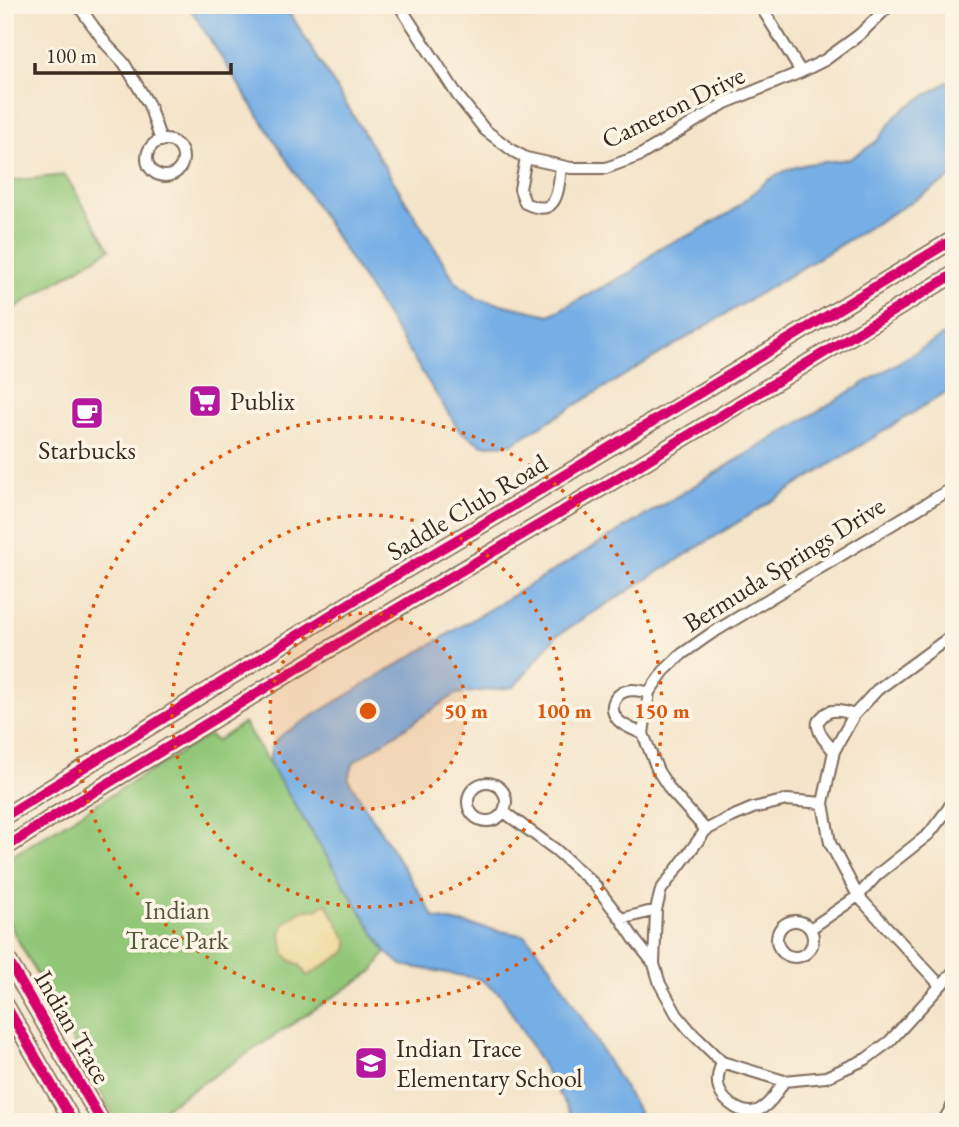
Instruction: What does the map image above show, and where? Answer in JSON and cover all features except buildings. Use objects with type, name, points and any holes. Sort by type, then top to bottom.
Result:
[{"type":"street","points":[[78,5],[106,44],[124,63],[149,105],[161,141]]},
{"type":"street","name":"Cameron Drive","points":[[399,5],[458,96],[485,130],[526,158],[571,168],[606,168],[639,156],[725,103],[801,72],[838,52],[890,5]]},
{"type":"street","points":[[760,5],[801,72]]},
{"type":"street","points":[[526,158],[520,189],[525,203],[538,209],[549,206],[556,198],[561,167]]},
{"type":"street","name":"Saddle Club Road","points":[[5,816],[371,590],[954,239]]},
{"type":"street","name":"Saddle Club Road","points":[[5,848],[371,624],[954,274]]},
{"type":"street","name":"Bermuda Springs Drive","points":[[643,734],[649,692],[664,671],[682,653],[954,487]]},
{"type":"street","points":[[940,985],[858,896],[831,843],[823,803],[834,751],[854,715],[877,690],[954,634]]},
{"type":"street","points":[[649,692],[632,690],[619,694],[613,702],[612,710],[616,719],[625,726],[643,734],[658,771],[671,791],[706,830]]},
{"type":"street","points":[[834,751],[818,729],[818,721],[824,714],[835,710],[854,715]]},
{"type":"street","points":[[810,929],[858,896],[877,875],[929,834],[954,798]]},
{"type":"street","points":[[823,803],[787,800],[753,808],[706,830],[662,890],[656,910],[654,964],[660,984],[677,1015],[722,1062],[785,1081],[826,1077],[866,1059],[890,1041],[954,971]]},
{"type":"street","points":[[504,812],[556,850],[594,884],[654,964]]},
{"type":"street","points":[[621,919],[656,910]]},
{"type":"street","name":"Indian Trace","points":[[5,955],[102,1122]]},
{"type":"street","name":"Indian Trace","points":[[5,1004],[73,1122]]},
{"type":"street","points":[[722,1062],[717,1075],[719,1089],[726,1100],[737,1109],[750,1113],[762,1109],[773,1099],[785,1081]]},
{"type":"street","points":[[943,1121],[954,1103]]},
{"type":"green space","points":[[65,175],[110,249],[5,314],[5,180]]},
{"type":"green space","name":"Indian Trace Park","points":[[244,723],[386,952],[373,971],[143,1122],[117,1122],[5,916],[5,860],[209,735],[216,741]]},
{"type":"sand","points":[[326,903],[349,943],[346,952],[307,976],[300,965],[290,960],[284,952],[281,935],[283,927],[300,911],[316,909]]},
{"type":"water","points":[[188,5],[278,5],[293,18],[455,281],[478,299],[550,315],[633,271],[659,248],[730,213],[768,180],[789,169],[850,159],[877,141],[896,116],[908,106],[954,78],[954,176],[511,444],[482,445],[459,430]]},
{"type":"water","points":[[954,329],[954,387],[556,636],[514,687],[456,694],[354,762],[348,779],[435,918],[526,936],[550,965],[645,1122],[576,1122],[501,995],[480,979],[402,965],[386,952],[269,763],[272,745],[283,734]]},
{"type":"cycle path","points":[[5,816],[371,590],[954,239]]},
{"type":"cycle path","points":[[5,848],[371,624],[954,274]]},
{"type":"cycle path","points":[[5,955],[102,1122]]},
{"type":"cycle path","points":[[5,1004],[73,1122]]},
{"type":"place","name":"Publix","points":[[205,401]]},
{"type":"place","name":"Starbucks","points":[[87,413]]},
{"type":"place","name":"Indian Trace Elementary School","points":[[371,1063]]}]
